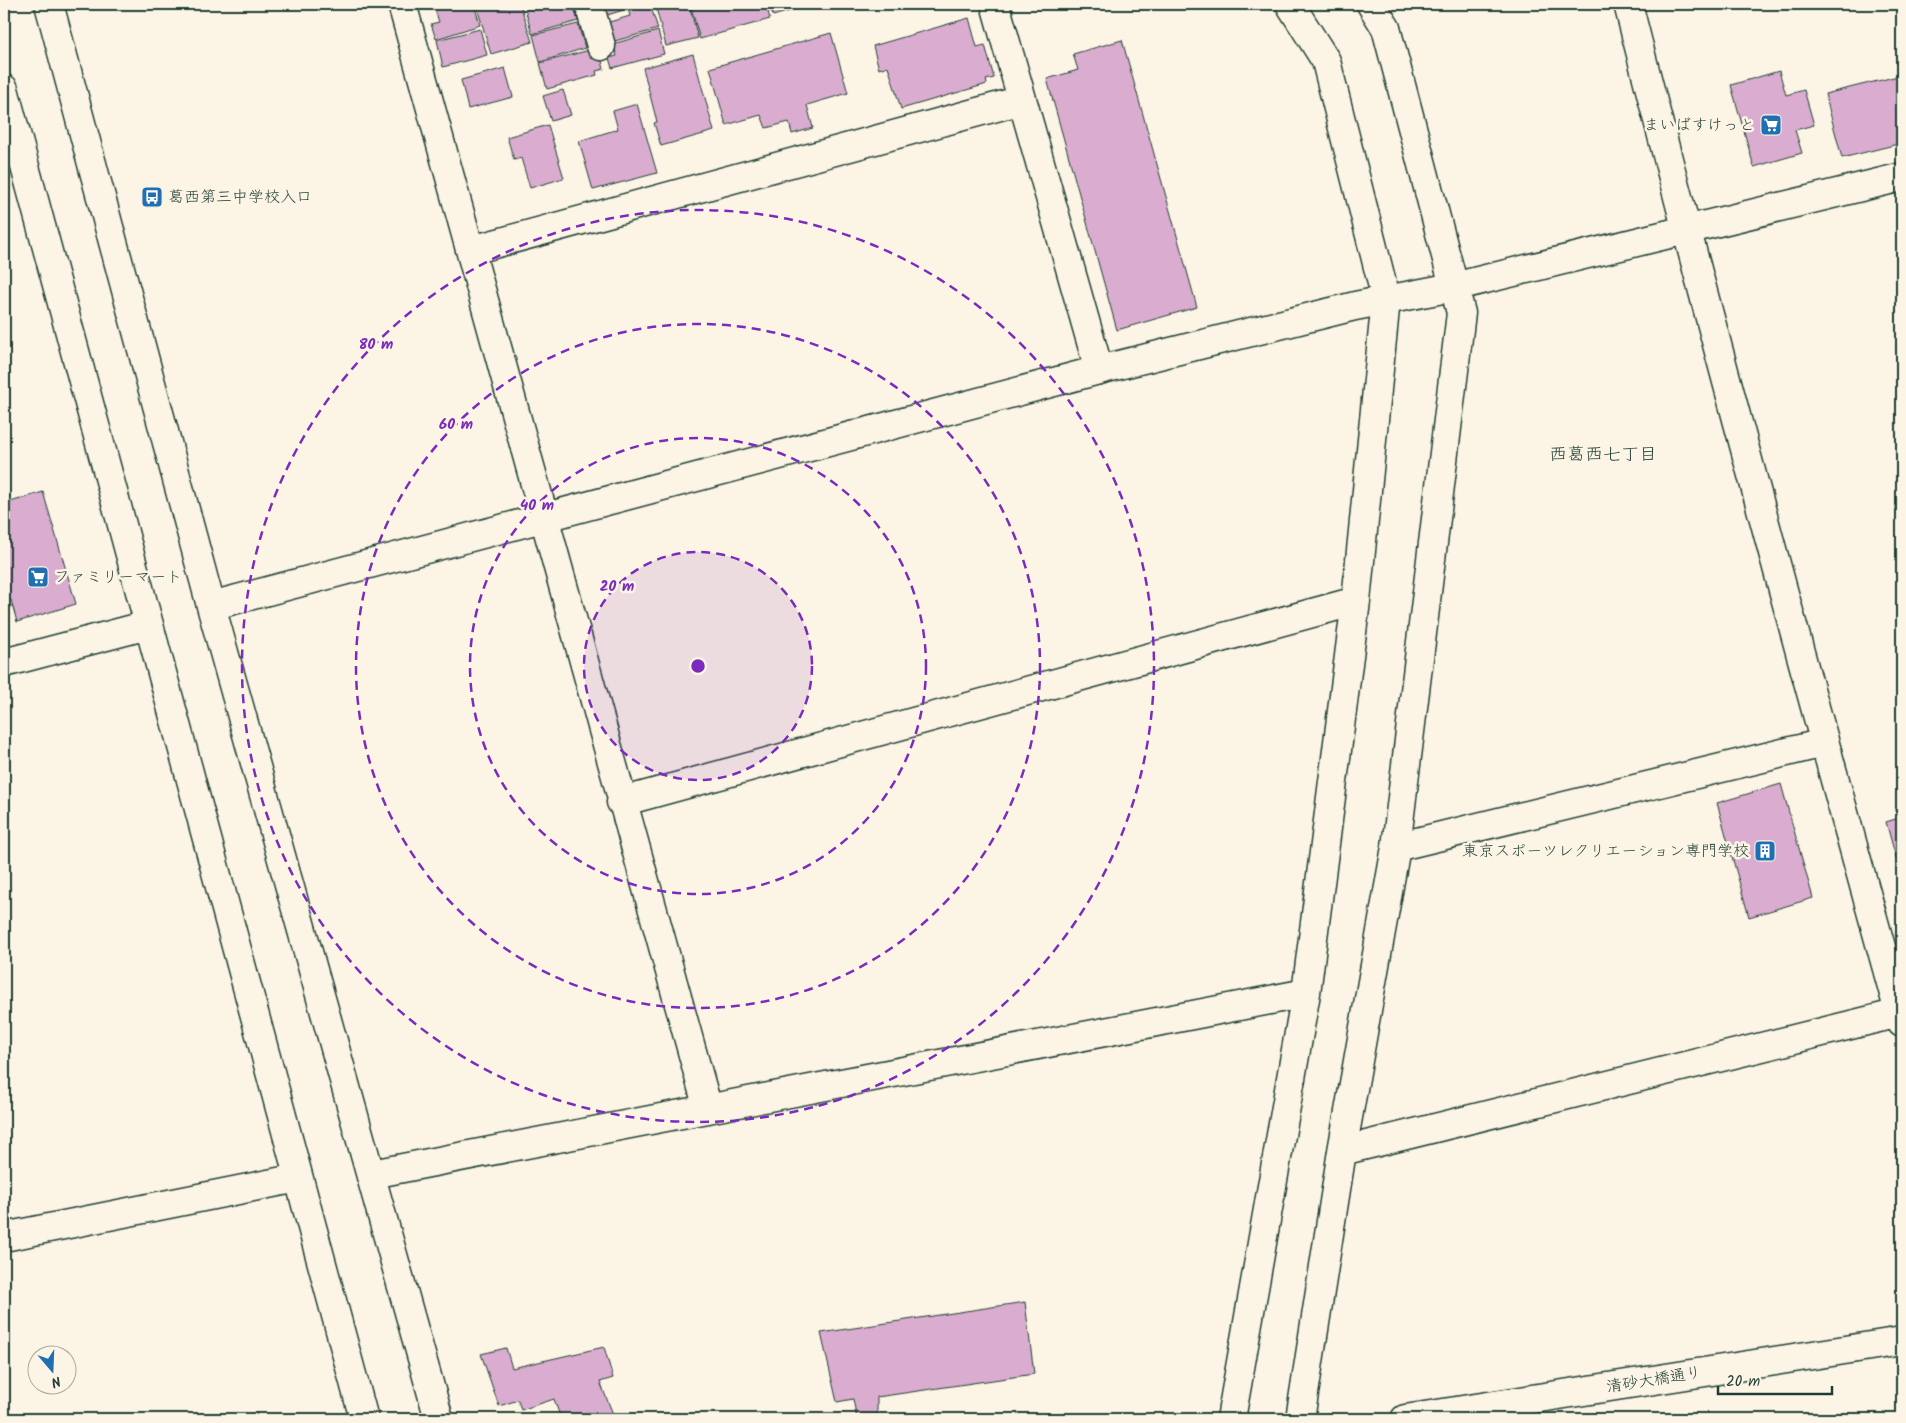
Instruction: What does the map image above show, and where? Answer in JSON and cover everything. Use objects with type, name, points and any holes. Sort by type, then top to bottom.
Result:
[{"type":"street","points":[[50,4],[211,606],[372,1174],[439,1419]]},
{"type":"street","points":[[402,4],[472,250],[621,802],[708,1109]]},
{"type":"street","points":[[589,4],[601,46]]},
{"type":"street","points":[[995,4],[1099,370]]},
{"type":"street","points":[[1231,1419],[1306,993],[1356,602],[1386,299],[1326,61],[1290,4]]},
{"type":"street","points":[[1300,1419],[1342,1151],[1396,847],[1461,313],[1386,28],[1371,4]]},
{"type":"street","points":[[1342,1151],[1901,1016],[1824,743],[1628,4]]},
{"type":"street","points":[[4,89],[364,1419]]},
{"type":"street","points":[[472,250],[1022,100]]},
{"type":"street","points":[[211,606],[1099,370],[1386,299],[1453,287],[1902,177]]},
{"type":"street","points":[[621,802],[1356,602]]},
{"type":"street","points":[[4,663],[148,625]]},
{"type":"street","points":[[1396,847],[1824,743]]},
{"type":"street","points":[[372,1174],[1306,993]]},
{"type":"street","points":[[4,1237],[298,1178]]},
{"type":"street","name":"清砂大橋通り","points":[[1405,1419],[1902,1341]]},
{"type":"building","points":[[433,4],[474,4],[480,25],[436,39],[431,24],[439,22]]},
{"type":"building","points":[[476,4],[497,4],[498,8],[520,4],[532,42],[491,54]]},
{"type":"building","points":[[540,4],[553,4],[554,7],[573,4],[578,21],[532,34],[525,9]]},
{"type":"building","points":[[600,4],[643,4],[604,16]]},
{"type":"building","points":[[650,4],[658,29],[611,42],[606,23],[630,16],[628,9]]},
{"type":"building","points":[[655,4],[689,4],[698,38],[666,46]]},
{"type":"building","points":[[690,4],[766,4],[770,19],[700,39]]},
{"type":"building","points":[[769,4],[813,4],[773,16]]},
{"type":"building","points":[[969,18],[977,47],[985,45],[994,78],[986,80],[987,84],[901,109],[888,66],[879,69],[873,46]]},
{"type":"building","points":[[578,24],[585,48],[540,62],[533,35]]},
{"type":"building","points":[[480,29],[487,55],[443,67],[437,40]]},
{"type":"building","points":[[658,31],[664,54],[612,68],[609,58],[617,56],[613,44]]},
{"type":"building","points":[[831,33],[848,93],[807,105],[813,128],[792,134],[789,122],[766,128],[761,115],[726,125],[710,68]]},
{"type":"building","points":[[1122,40],[1197,307],[1117,330],[1047,79],[1078,70],[1073,54]]},
{"type":"building","points":[[590,50],[592,56],[600,54],[604,69],[596,71],[597,75],[547,89],[540,63]]},
{"type":"building","points":[[693,54],[714,131],[661,146],[654,123],[657,122],[643,68]]},
{"type":"building","points":[[505,68],[513,97],[468,109],[461,80]]},
{"type":"building","points":[[1779,71],[1786,95],[1804,90],[1814,125],[1795,130],[1802,153],[1754,167],[1731,85]]},
{"type":"building","points":[[1902,75],[1902,143],[1842,158],[1825,94]]},
{"type":"building","points":[[563,90],[571,115],[551,121],[543,96]]},
{"type":"building","points":[[637,104],[657,173],[593,190],[579,141],[618,129],[613,111]]},
{"type":"building","points":[[548,125],[564,178],[530,188],[521,158],[514,160],[507,137]]},
{"type":"building","points":[[43,492],[76,604],[17,622],[11,600],[4,602],[4,504]]},
{"type":"building","name":"東京スポーツレクリエーション専門学校","points":[[1781,784],[1813,898],[1749,917],[1717,803]]},
{"type":"building","points":[[1902,817],[1902,879],[1886,822]]},
{"type":"building","points":[[1025,1302],[1034,1374],[877,1397],[877,1417],[857,1419],[853,1399],[837,1402],[821,1333]]},
{"type":"building","points":[[604,1347],[613,1378],[600,1382],[615,1419],[561,1419],[554,1399],[521,1410],[518,1400],[499,1406],[481,1354],[506,1348],[512,1368]]},
{"type":"place","name":"まいばすけっと","points":[[1771,125]]},
{"type":"place","name":"葛西第三中学校入口","points":[[152,197]]},
{"type":"place","name":"ファミリーマート","points":[[38,577]]},
{"type":"place","name":"東京スポーツレクリエーション専門学校","points":[[1765,851]]},
{"type":"district","name":"西葛西七丁目","points":[[1603,455]]}]
